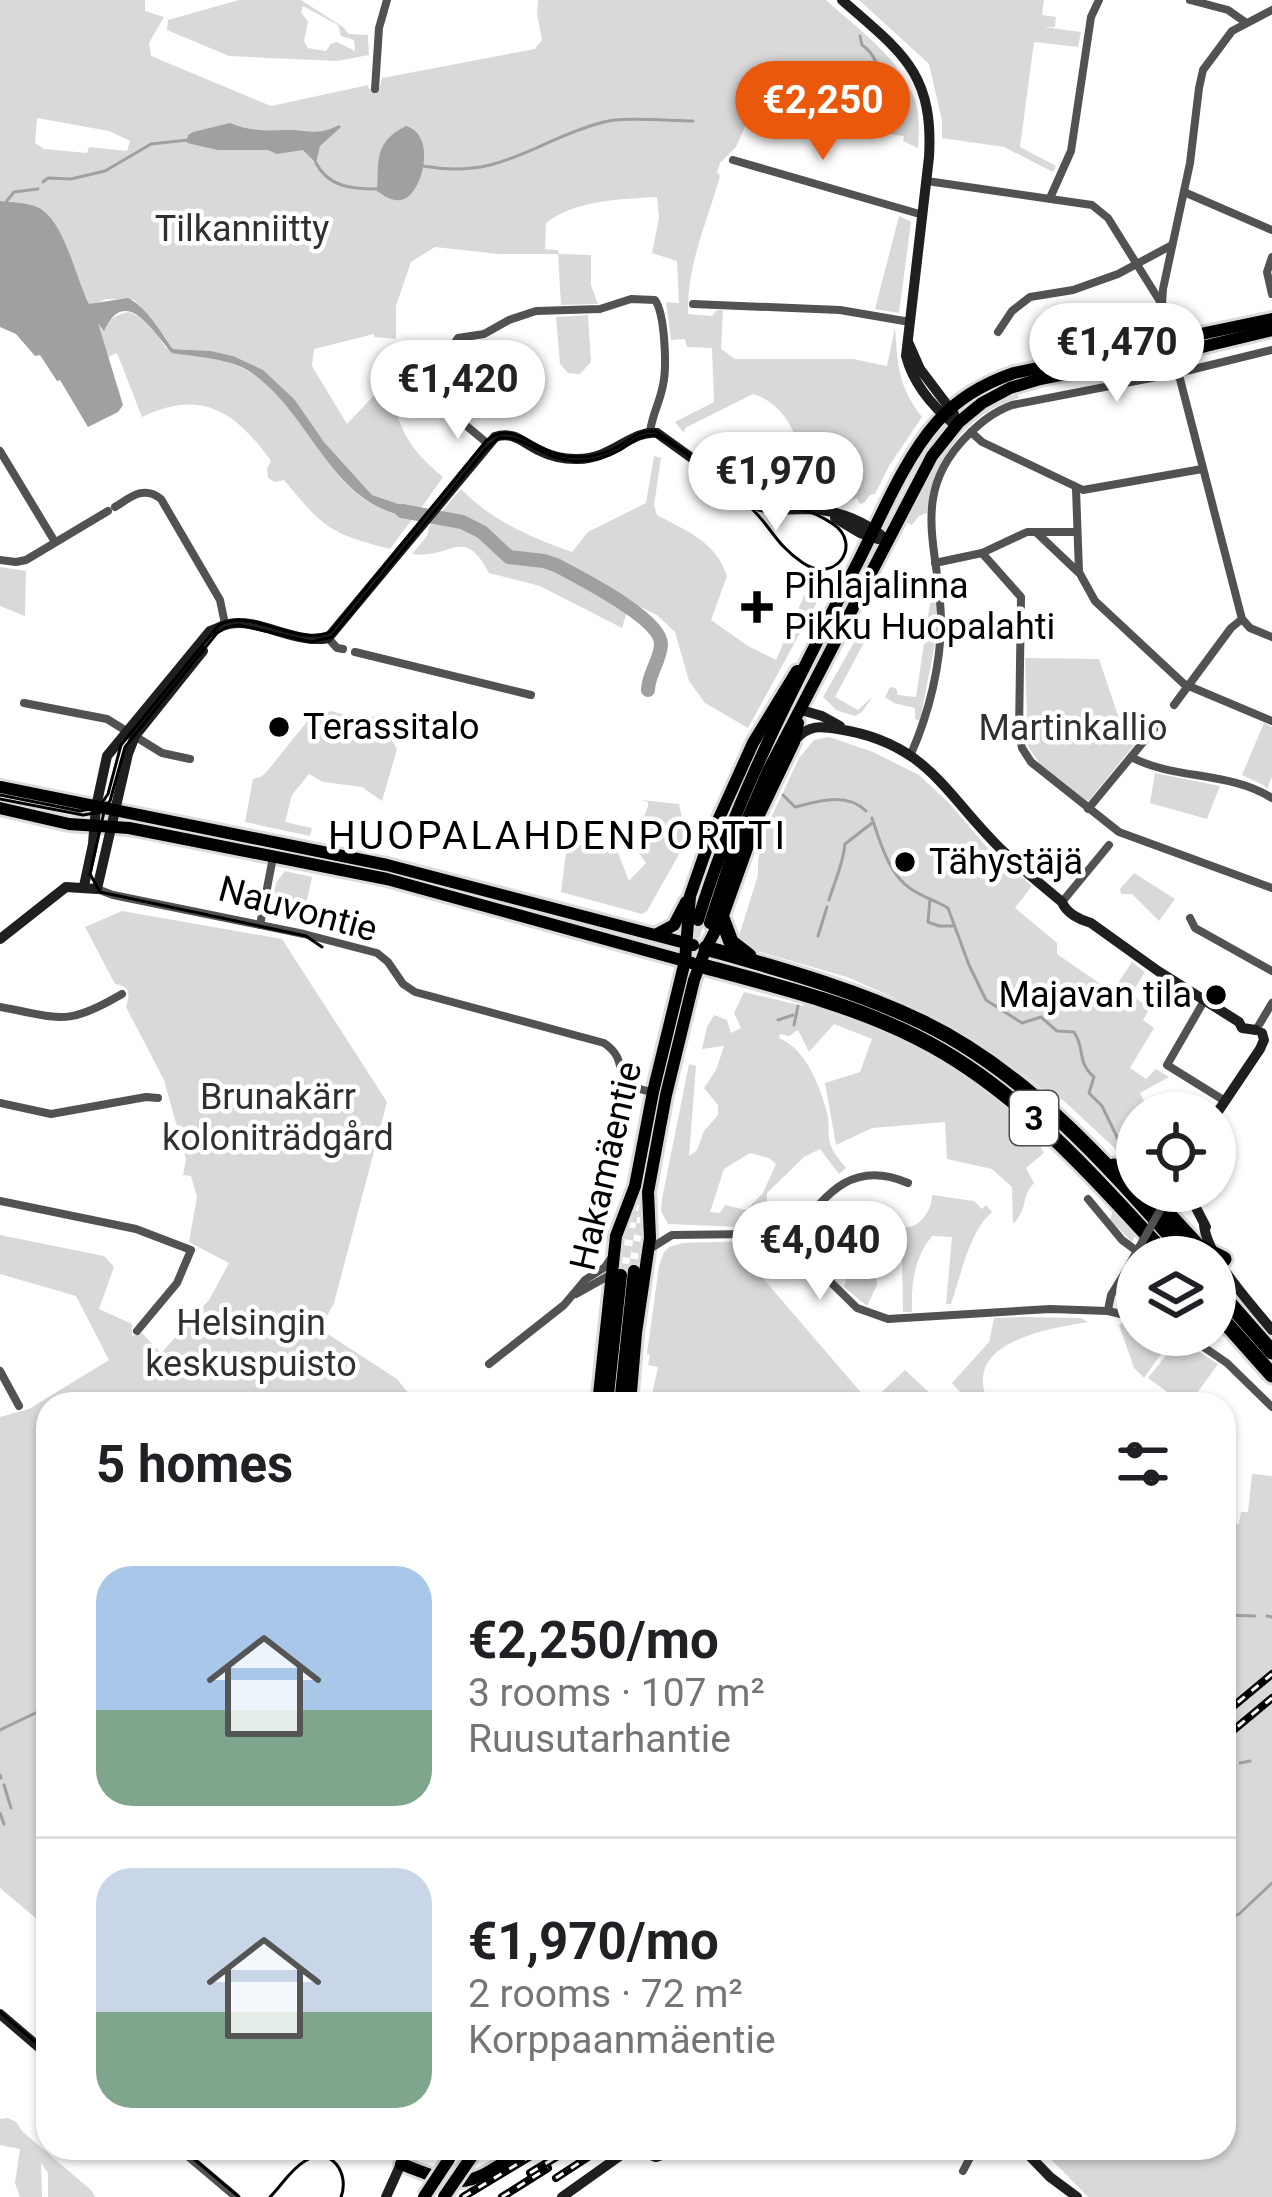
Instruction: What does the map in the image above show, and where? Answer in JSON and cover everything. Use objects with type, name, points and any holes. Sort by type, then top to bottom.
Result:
[{"type":"highway","points":[[710,920],[761,964]]},
{"type":"highway","name":"3","points":[[706,948],[840,988],[926,1024],[1001,1071],[1055,1115],[1170,1236]]},
{"type":"highway","name":"3","points":[[692,963],[856,1011],[955,1059],[1039,1122],[1148,1236]]},
{"type":"highway","points":[[1096,1155],[1116,1168]]},
{"type":"highway","points":[[1166,1212],[1189,1236]]},
{"type":"highway","points":[[1236,1311],[1272,1352]]},
{"type":"highway","points":[[1236,1335],[1272,1375]]},
{"type":"main road","points":[[710,920],[750,811],[932,456],[957,424],[982,403],[1027,382],[1272,319]]},
{"type":"main road","points":[[710,920],[739,806],[918,447],[947,412],[975,390],[1014,373],[1272,329]]},
{"type":"main road","points":[[657,934],[674,926],[753,743],[821,635]]},
{"type":"main road","points":[[770,713],[801,710]]},
{"type":"main road","points":[[710,920],[794,742],[801,710]]},
{"type":"main road","points":[[0,788],[406,869],[706,948]]},
{"type":"main road","points":[[0,808],[395,880],[692,963]]},
{"type":"main road","name":"Hakamäentie","points":[[613,1256],[692,963],[687,943],[690,896]]},
{"type":"main road","name":"Hakamäentie","points":[[692,963],[706,948],[710,920]]},
{"type":"main road","name":"Hakamäentie","points":[[631,1392],[660,1094]]},
{"type":"main road","points":[[618,1227],[634,1221],[650,1226]]},
{"type":"main road","points":[[613,1256],[624,1272],[648,1254]]},
{"type":"main road","name":"Hakamäentie","points":[[599,1392],[607,1303],[624,1272]]},
{"type":"main road","name":"Hakamäentie","points":[[609,1392],[624,1272]]},
{"type":"main road","name":"Hakamäentie","points":[[620,1392],[624,1272]]},
{"type":"main road","points":[[424,2197],[449,2160]]},
{"type":"main road","points":[[444,2197],[469,2160]]},
{"type":"main road","points":[[401,2164],[465,2181],[505,2160]]},
{"type":"street","points":[[375,89],[387,0]]},
{"type":"street","points":[[842,0],[898,51],[922,86],[930,124],[927,182],[906,356],[912,375],[957,424]]},
{"type":"street","points":[[1051,198],[1070,151],[1091,17],[1099,0]]},
{"type":"street","points":[[1190,0],[1228,10],[1245,22]]},
{"type":"street","points":[[1272,10],[1232,31],[1202,75],[1162,304],[1169,348],[1242,619],[1250,628],[1272,637]]},
{"type":"street","points":[[733,160],[923,215]]},
{"type":"street","points":[[927,182],[1092,205],[1102,212],[1162,304]]},
{"type":"street","points":[[1184,192],[1272,230]]},
{"type":"street","points":[[998,332],[1012,311],[1030,297],[1073,290],[1137,265],[1173,244]]},
{"type":"street","points":[[1272,257],[1268,272],[1272,294]]},
{"type":"street","points":[[487,443],[457,418],[452,347],[458,338],[487,333],[536,311],[600,309],[631,298],[655,300],[661,309],[664,375],[650,432]]},
{"type":"street","points":[[693,304],[840,310],[910,322]]},
{"type":"street","points":[[910,754],[926,720],[940,638],[932,492],[942,466],[971,432],[1012,405],[1272,350]]},
{"type":"street","points":[[91,888],[96,807],[107,756],[132,734],[210,631],[242,623],[314,640],[328,638],[487,443],[501,434],[511,434],[552,455],[584,459],[650,432],[666,438],[760,507],[828,513],[888,542]]},
{"type":"street","points":[[971,432],[1076,489],[1202,469]]},
{"type":"street","points":[[0,451],[55,542]]},
{"type":"street","points":[[1076,489],[1079,572]]},
{"type":"street","points":[[0,560],[23,561],[141,492],[152,492],[220,600],[222,626]]},
{"type":"street","points":[[935,563],[982,553],[1027,532],[1077,532]]},
{"type":"street","points":[[1036,532],[1079,572],[1097,602],[1189,687],[1272,721]]},
{"type":"street","points":[[982,553],[1021,597],[1019,732],[1022,748],[1039,770],[1119,832],[1272,888]]},
{"type":"street","points":[[1174,705],[1242,619]]},
{"type":"street","points":[[328,638],[343,649]]},
{"type":"street","points":[[355,652],[530,695]]},
{"type":"street","points":[[24,703],[107,718],[162,753],[190,759]]},
{"type":"street","points":[[801,710],[910,754],[1004,852],[1062,902],[1069,902],[1090,923],[1245,1030],[1263,1033]]},
{"type":"street","points":[[1088,809],[1159,723]]},
{"type":"street","points":[[794,742],[811,727],[848,730]]},
{"type":"street","points":[[91,888],[112,826],[132,734]]},
{"type":"street","points":[[1131,757],[1242,783],[1272,798]]},
{"type":"street","points":[[1062,902],[1109,845]]},
{"type":"street","points":[[260,925],[273,857]]},
{"type":"street","points":[[0,939],[66,887],[91,888]]},
{"type":"street","name":"Nauvontie","points":[[91,888],[377,953],[403,984],[420,994],[604,1043],[616,1053],[627,1085],[660,1094]]},
{"type":"street","points":[[1190,918],[1195,928],[1272,971]]},
{"type":"street","points":[[0,1007],[73,1018],[122,994]]},
{"type":"street","points":[[1204,1001],[1167,1065],[1210,1092]]},
{"type":"street","points":[[1231,1092],[1254,1054],[1272,1003]]},
{"type":"street","points":[[0,1103],[51,1114],[158,1098]]},
{"type":"street","points":[[787,1244],[843,1183],[879,1174],[908,1183]]},
{"type":"street","points":[[1088,1199],[1119,1236]]},
{"type":"street","points":[[0,1201],[136,1229],[191,1250],[177,1283],[137,1331]]},
{"type":"street","points":[[1108,1311],[1111,1295],[1160,1212]]},
{"type":"street","points":[[650,1226],[672,1235],[751,1234],[787,1244],[857,1308],[888,1319],[1027,1310],[1116,1313]]},
{"type":"street","points":[[648,1254],[653,1245],[672,1235]]},
{"type":"street","points":[[579,1293],[585,1280],[613,1256]]},
{"type":"street","points":[[489,1364],[579,1293],[624,1272]]},
{"type":"street","points":[[1236,1282],[1271,1325]]},
{"type":"street","points":[[579,1293],[595,1292],[607,1303]]},
{"type":"street","points":[[1218,1356],[1272,1407]]},
{"type":"street","points":[[0,1371],[20,1406]]},
{"type":"street","points":[[0,2014],[36,2043]]},
{"type":"street","points":[[192,2160],[236,2197]]},
{"type":"street","points":[[386,2197],[403,2160]]},
{"type":"street","points":[[562,2197],[614,2160]]},
{"type":"street","points":[[963,2170],[968,2160]]},
{"type":"street","points":[[1034,2160],[1077,2197]]},
{"type":"green space","name":"Tilkanniitty","points":[[0,0],[145,0],[145,11],[164,17],[149,43],[151,56],[271,106],[368,85],[369,89],[380,87],[382,78],[535,49],[542,40],[538,0],[826,0],[900,71],[918,112],[918,148],[903,141],[904,136],[850,130],[803,134],[748,120],[717,172],[720,176],[694,262],[688,314],[712,316],[723,310],[721,349],[735,359],[853,359],[887,366],[895,327],[903,384],[922,417],[875,494],[860,504],[857,498],[839,505],[811,499],[802,452],[788,422],[767,400],[753,394],[685,428],[684,433],[675,422],[714,402],[712,348],[687,347],[685,339],[671,340],[666,302],[679,303],[677,261],[652,253],[659,218],[657,197],[599,202],[546,223],[545,249],[591,255],[591,285],[598,304],[561,305],[558,254],[435,247],[411,262],[396,306],[396,339],[374,334],[314,349],[312,366],[347,424],[388,386],[407,437],[443,477],[419,511],[372,495],[324,442],[295,400],[233,356],[173,349],[134,300],[89,304],[50,220],[39,209],[15,204],[0,226]],"holes":[[[37,118],[109,131],[130,141],[127,151],[89,147],[87,153],[44,149],[35,143]]]},
{"type":"green space","points":[[239,0],[301,0],[343,27],[349,34],[368,35],[369,55],[337,61],[229,56],[167,30],[168,20]],"holes":[[[303,6],[338,25],[341,36],[354,40],[355,51],[337,42],[326,51],[308,48]]]},
{"type":"green space","points":[[859,0],[1044,0],[1042,15],[1056,17],[1055,27],[1044,27],[1081,32],[1078,47],[1034,42],[1020,147],[1056,166],[1053,172],[1004,147],[942,138],[929,64]]},
{"type":"green space","points":[[899,216],[911,222],[899,313],[875,309]]},
{"type":"green space","points":[[129,312],[148,321],[166,348],[229,362],[271,388],[360,495],[383,510],[413,518],[390,549],[340,533],[319,519],[284,480],[268,478],[271,461],[258,444],[216,410],[183,405],[142,417],[117,353],[108,357],[97,322]]},
{"type":"green space","points":[[588,315],[591,362],[580,374],[568,373],[560,364],[556,317]]},
{"type":"green space","points":[[1016,390],[1019,398],[983,415],[955,441],[937,475],[927,513],[912,525],[905,522],[948,446],[976,417]]},
{"type":"green space","points":[[654,456],[661,458],[654,505],[657,515],[708,546],[727,576],[711,620],[776,660],[808,587],[811,584],[823,591],[748,728],[705,703],[689,681],[675,632],[657,615],[630,602],[622,628],[540,586],[489,573],[480,558],[463,547],[412,554],[461,489],[512,527],[572,552],[588,532],[646,503]]},
{"type":"green space","points":[[0,567],[26,571],[25,616],[0,606]]},
{"type":"green space","points":[[936,601],[936,638],[920,721],[915,719],[915,708],[885,697],[890,687],[898,695],[916,697],[930,603]]},
{"type":"green space","points":[[868,618],[874,624],[835,697],[858,710],[873,696],[855,716],[836,710],[823,697]]},
{"type":"green space","name":"Martinkallio","points":[[1025,658],[1099,659],[1125,736],[1135,744],[1087,803],[1041,766],[1028,746]]},
{"type":"green space","points":[[331,711],[359,719],[378,716],[397,749],[382,801],[362,787],[323,782],[309,774],[292,795],[285,822],[312,828],[310,836],[245,822],[253,779],[268,770],[310,718]]},
{"type":"green space","points":[[1264,723],[1272,727],[1272,777],[1267,789],[1242,775]]},
{"type":"green space","points":[[829,737],[919,775],[990,851],[1032,886],[1015,908],[1057,943],[1057,954],[1112,992],[1132,962],[1145,972],[1131,995],[1150,1008],[1143,1020],[1154,1028],[1130,1068],[1146,1079],[1156,1069],[1169,1077],[1142,1092],[1116,1092],[1116,1149],[1063,1100],[948,1024],[847,977],[743,947],[745,941],[739,936],[758,875],[763,835],[799,758],[814,740]]},
{"type":"green space","points":[[1155,773],[1220,786],[1207,819],[1150,803]]},
{"type":"green space","points":[[641,800],[679,804],[687,840],[647,911],[642,914],[561,892],[566,853],[580,845],[614,842],[629,881],[646,863],[629,839],[638,832],[648,806]]},
{"type":"green space","points":[[285,871],[312,877],[297,921],[271,912],[276,883]]},
{"type":"green space","points":[[1134,873],[1175,899],[1159,921],[1132,894],[1121,894]]},
{"type":"green space","points":[[122,911],[282,939],[387,1102],[334,1303],[320,1329],[397,1379],[407,1392],[57,1392],[109,1360],[76,1296],[0,1274],[0,1235],[104,1256],[114,1267],[99,1309],[132,1324],[132,1336],[142,1333],[161,1353],[209,1300],[229,1263],[189,1242],[197,1197],[191,1176],[183,1175],[186,1159],[164,1080],[126,1007],[128,991],[115,984],[85,927]]},
{"type":"green space","points":[[744,992],[867,1021],[920,1045],[1012,1105],[1137,1231],[1135,1236],[1126,1236],[1110,1220],[1113,1210],[1031,1130],[1044,1153],[1026,1168],[1034,1183],[1013,1224],[1012,1187],[992,1169],[947,1159],[945,1122],[872,1128],[836,1145],[825,1083],[860,1072],[872,1039],[834,1024],[809,1052],[798,1030],[779,1038],[797,1051],[810,1070],[827,1113],[831,1146],[846,1168],[839,1174],[820,1149],[804,1157],[767,1193],[767,1228],[668,1224],[661,1211],[662,1199],[689,1064],[696,1066],[689,1156],[718,1115],[718,1105],[704,1088],[724,1046],[702,1049],[707,1027],[714,1015],[727,1020],[731,1033],[741,1028],[734,1013]],"holes":[[[750,1153],[776,1164],[763,1193],[746,1210],[725,1205],[720,1213],[710,1212],[724,1169]]]},
{"type":"green space","points":[[932,1195],[974,1201],[992,1212],[972,1242],[951,1304],[946,1304],[952,1237],[932,1236],[915,1272],[912,1312],[903,1312],[902,1260],[879,1233],[860,1252],[850,1242],[876,1210],[892,1224],[914,1225],[925,1216]]},
{"type":"green space","points":[[751,1241],[786,1252],[761,1276],[861,1392],[653,1392],[658,1367],[648,1365],[647,1354],[659,1266],[669,1247]]},
{"type":"green space","points":[[863,1262],[876,1271],[877,1285],[867,1306],[844,1287],[849,1270]]},
{"type":"green space","points":[[994,1318],[1081,1318],[1088,1322],[1012,1342],[986,1366],[986,1392],[960,1392],[952,1383],[989,1342]]},
{"type":"green space","points":[[1130,1356],[1160,1356],[1144,1378]]},
{"type":"green space","points":[[1165,1356],[1206,1356],[1218,1364],[1198,1392],[1167,1392],[1148,1378]]},
{"type":"green space","points":[[905,1370],[929,1392],[882,1392]]},
{"type":"green space","points":[[36,1405],[36,1918],[0,1888],[0,1417]]},
{"type":"green space","points":[[1252,1474],[1272,1476],[1272,2197],[1088,2197],[1052,2160],[1236,2160],[1236,1524],[1241,1512],[1248,1512]]},
{"type":"green space","points":[[0,2119],[16,2122],[36,2143],[36,2160],[56,2160],[95,2197],[48,2197],[48,2173],[41,2163],[42,2197],[20,2197],[15,2183],[20,2149],[0,2145]]},
{"type":"shaded area","points":[[230,123],[318,132],[341,127],[320,146],[316,163],[303,150],[277,154],[187,143],[193,132]]},
{"type":"shaded area","points":[[406,126],[421,140],[424,163],[417,186],[397,200],[377,191],[379,161],[388,138]]},
{"type":"shaded area","points":[[0,201],[30,205],[48,215],[63,237],[89,304],[128,298],[148,314],[173,349],[233,356],[263,370],[295,400],[324,442],[372,495],[419,511],[413,518],[385,510],[362,496],[342,478],[273,391],[252,373],[224,361],[172,353],[131,312],[113,317],[104,331],[98,323],[123,405],[88,427],[40,355],[35,356],[16,334],[0,327]]},
{"type":"waterway","points":[[860,36],[878,70],[877,103],[870,123]]},
{"type":"waterway","points":[[423,166],[450,169],[495,164],[610,121],[693,121]]},
{"type":"waterway","points":[[43,182],[105,171],[151,144],[188,140]]},
{"type":"waterway","points":[[316,163],[334,182],[377,189]]},
{"type":"waterway","points":[[6,202],[14,192],[38,189]]},
{"type":"waterway","points":[[402,511],[462,522],[482,532],[509,557],[556,565],[634,611],[649,623],[661,645],[648,690]]},
{"type":"waterway","points":[[783,795],[795,807],[842,800],[866,811]]},
{"type":"waterway","points":[[872,818],[897,875],[911,889],[948,908],[986,1000],[1022,1023],[1041,1017],[1057,1031],[1074,1032],[1085,1066],[1094,1077],[1089,1093],[1102,1106],[1116,1135]]},
{"type":"waterway","points":[[829,900],[845,844],[872,823]]},
{"type":"waterway","points":[[930,899],[928,922],[952,926]]},
{"type":"waterway","points":[[818,936],[827,907]]},
{"type":"waterway","points":[[794,1025],[798,1006]]},
{"type":"waterway","points":[[778,1020],[793,1015]]},
{"type":"waterway","points":[[1236,1615],[1255,1616]]},
{"type":"waterway","points":[[1267,1616],[1272,1617]]},
{"type":"waterway","points":[[0,1730],[36,1713]]},
{"type":"waterway","points":[[1240,1763],[1250,1761]]},
{"type":"waterway","points":[[4,1785],[11,1808]]},
{"type":"waterway","points":[[0,1813],[4,1824]]},
{"type":"waterway","points":[[1236,1915],[1272,1883]]},
{"type":"tunnel","points":[[690,954],[698,920]]},
{"type":"tunnel","points":[[621,1275],[635,1196]]},
{"type":"tunnel","points":[[634,1271],[646,1201]]},
{"type":"tram line","points":[[0,795],[80,811],[99,807],[108,794],[121,745],[219,625],[246,621],[302,635],[330,632],[486,441],[496,435],[515,435],[554,453],[579,457],[656,431],[762,506],[812,513],[833,524],[846,542],[835,566],[815,568],[803,563],[730,489],[655,435],[603,457],[579,461],[499,438],[332,637],[311,642],[239,625],[217,633],[125,747],[110,801],[101,812],[83,815],[0,799]]},
{"type":"tram line","points":[[106,803],[90,874],[100,892],[306,936],[322,947]]},
{"type":"tram line","points":[[0,2012],[36,2043]]},
{"type":"tram line","points":[[195,2160],[239,2197]]},
{"type":"tram line","points":[[270,2197],[308,2160]]},
{"type":"tram line","points":[[331,2160],[343,2179],[341,2197]]},
{"type":"railway","points":[[1236,1704],[1272,1674]]},
{"type":"railway","points":[[1236,1728],[1272,1698]]},
{"type":"railway","points":[[463,2197],[524,2160]]},
{"type":"railway","points":[[530,2173],[551,2160]]},
{"type":"railway","points":[[556,2178],[584,2160]]},
{"type":"railway","points":[[502,2197],[548,2168]]},
{"type":"place","name":"Pihlajalinna Pikku Huopalahti","points":[[757,607]]},
{"type":"place","name":"Terassitalo","points":[[279,727]]},
{"type":"place","name":"Tähystäjä","points":[[905,862]]},
{"type":"place","name":"Majavan tila","points":[[1216,995]]},
{"type":"district","name":"HUOPALAHDENPORTTI","points":[[558,836]]},
{"type":"park label","name":"Brunakärr koloniträdgård","points":[[278,1118]]},
{"type":"park label","name":"Helsingin keskuspuisto","points":[[251,1344]]}]
